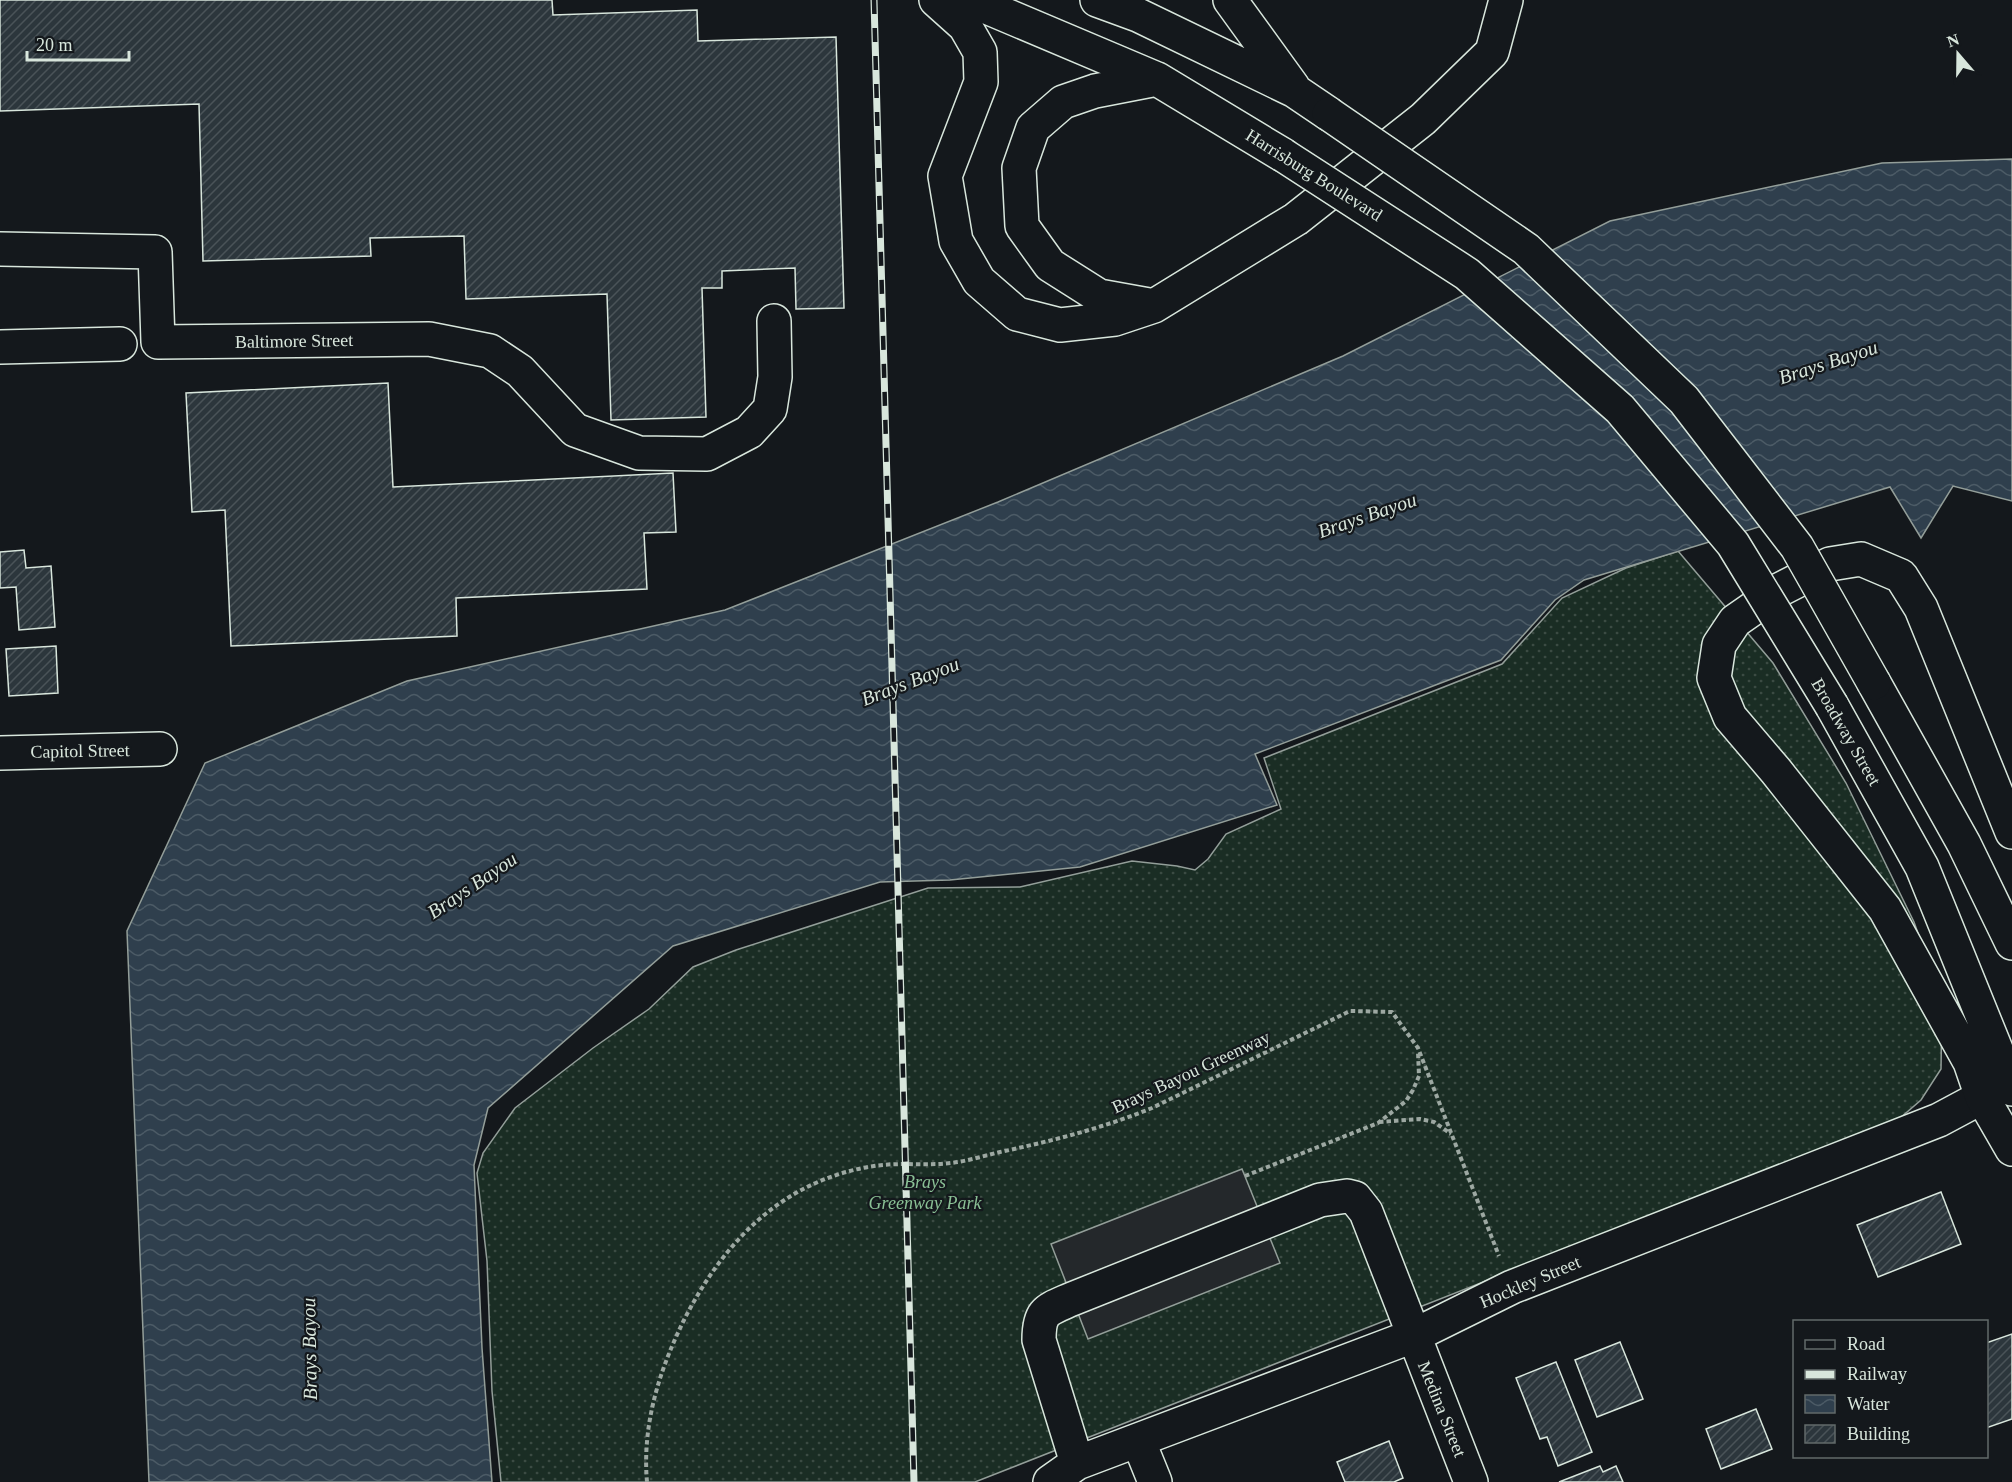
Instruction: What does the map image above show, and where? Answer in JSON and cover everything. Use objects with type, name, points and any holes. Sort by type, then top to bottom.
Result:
[{"type":"main road","points":[[936,0],[966,26],[980,52],[981,82],[945,176],[956,241],[979,281],[1017,314],[1060,325],[1114,319],[1154,306],[1296,219],[1422,119],[1492,52],[1506,0]]},
{"type":"main road","name":"Harrisburg Boulevard","points":[[970,0],[1157,79],[1283,155],[1467,274],[1620,409]]},
{"type":"main road","points":[[1097,0],[1127,8],[1295,91],[1329,114],[1526,249],[1684,400],[1797,547],[1964,844],[2012,943]]},
{"type":"main road","points":[[1230,0],[1295,91]]},
{"type":"main road","points":[[1154,306],[1099,296],[1050,265],[1022,226],[1019,168],[1033,128],[1063,102],[1095,91],[1157,79]]},
{"type":"main road","name":"Baltimore Street","points":[[0,249],[155,252],[158,342],[429,339],[490,351],[520,371],[575,430],[639,453],[708,454],[749,432],[770,409],[775,377],[774,321]]},
{"type":"main road","points":[[0,348],[120,344]]},
{"type":"main road","name":"Broadway Street","points":[[1620,409],[1733,544],[1832,706],[1922,867],[1997,1093]]},
{"type":"main road","points":[[2012,832],[1921,608],[1901,576],[1861,559],[1830,564],[1781,589],[1735,621],[1719,645],[1714,678],[1730,717],[1776,771],[1885,909],[1970,1062],[1997,1093],[2012,1149]]},
{"type":"main road","name":"Capitol Street","points":[[0,753],[160,749]]},
{"type":"main road","name":"Hockley Street","points":[[1050,1482],[1077,1463],[1413,1336],[1512,1287],[1939,1120],[1997,1093]]},
{"type":"main road","name":"Medina Street","points":[[1077,1463],[1039,1340],[1039,1324],[1043,1315],[1072,1299],[1320,1200],[1347,1196],[1355,1198],[1362,1205],[1471,1482]]},
{"type":"main road","points":[[1138,1440],[1155,1482]]},
{"type":"path","name":"Brays Bayou Greenway","points":[[647,1482],[646,1440],[659,1379],[673,1343],[693,1304],[719,1262],[743,1233],[797,1191],[828,1177],[851,1170],[877,1165],[950,1163],[1041,1143],[1114,1123],[1152,1108],[1350,1011],[1392,1012],[1418,1048],[1512,1287]]},
{"type":"path","points":[[1245,1176],[1378,1122],[1406,1101],[1413,1090],[1419,1076],[1418,1048]]},
{"type":"path","points":[[1378,1122],[1420,1119],[1434,1122],[1452,1134]]},
{"type":"green space","name":"Brays Greenway Park","points":[[1678,551],[1773,663],[1846,783],[1914,922],[1942,1000],[1941,1069],[1921,1100],[1900,1118],[975,1482],[501,1482],[492,1391],[487,1261],[477,1173],[483,1153],[515,1108],[593,1048],[649,1009],[693,967],[736,950],[928,888],[1020,887],[1132,861],[1195,870],[1208,859],[1226,834],[1281,809],[1264,758],[1502,664],[1562,598],[1626,568]]},
{"type":"shaded area","points":[[1242,1169],[1280,1263],[1088,1339],[1051,1244]]},
{"type":"water","name":"Brays Bayou","points":[[2012,159],[2012,501],[1953,486],[1921,538],[1890,487],[1584,580],[1555,600],[1501,660],[1255,754],[1277,805],[1080,867],[950,880],[880,882],[673,946],[488,1108],[474,1165],[482,1348],[492,1482],[149,1482],[127,931],[205,763],[407,681],[725,610],[998,502],[1343,356],[1610,221],[1882,163]]},
{"type":"building","points":[[0,0],[552,0],[553,15],[697,10],[698,41],[836,37],[844,308],[796,309],[795,268],[722,271],[722,288],[702,288],[706,417],[611,420],[607,294],[466,299],[464,236],[370,238],[371,256],[203,261],[199,104],[0,111]]},
{"type":"building","points":[[388,383],[393,487],[673,473],[676,532],[644,533],[647,589],[456,598],[457,636],[231,646],[225,510],[192,512],[186,393]]},
{"type":"building","points":[[24,550],[26,568],[51,566],[55,627],[19,630],[16,587],[0,588],[0,552]]},
{"type":"building","points":[[56,646],[58,693],[9,696],[6,649]]},
{"type":"building","points":[[1941,1192],[1961,1244],[1878,1277],[1857,1225]]},
{"type":"building","points":[[2012,1334],[2012,1419],[1988,1427],[1988,1342]]},
{"type":"building","points":[[1620,1342],[1643,1399],[1597,1417],[1575,1360]]},
{"type":"building","points":[[1556,1362],[1592,1452],[1558,1466],[1547,1437],[1540,1439],[1516,1378]]},
{"type":"building","points":[[1756,1409],[1772,1449],[1721,1469],[1706,1429]]},
{"type":"building","points":[[1389,1441],[1403,1478],[1394,1482],[1345,1482],[1337,1462]]},
{"type":"building","points":[[1600,1466],[1603,1472],[1616,1466],[1623,1482],[1559,1482]]},
{"type":"railway","points":[[874,0],[914,1482]]}]
